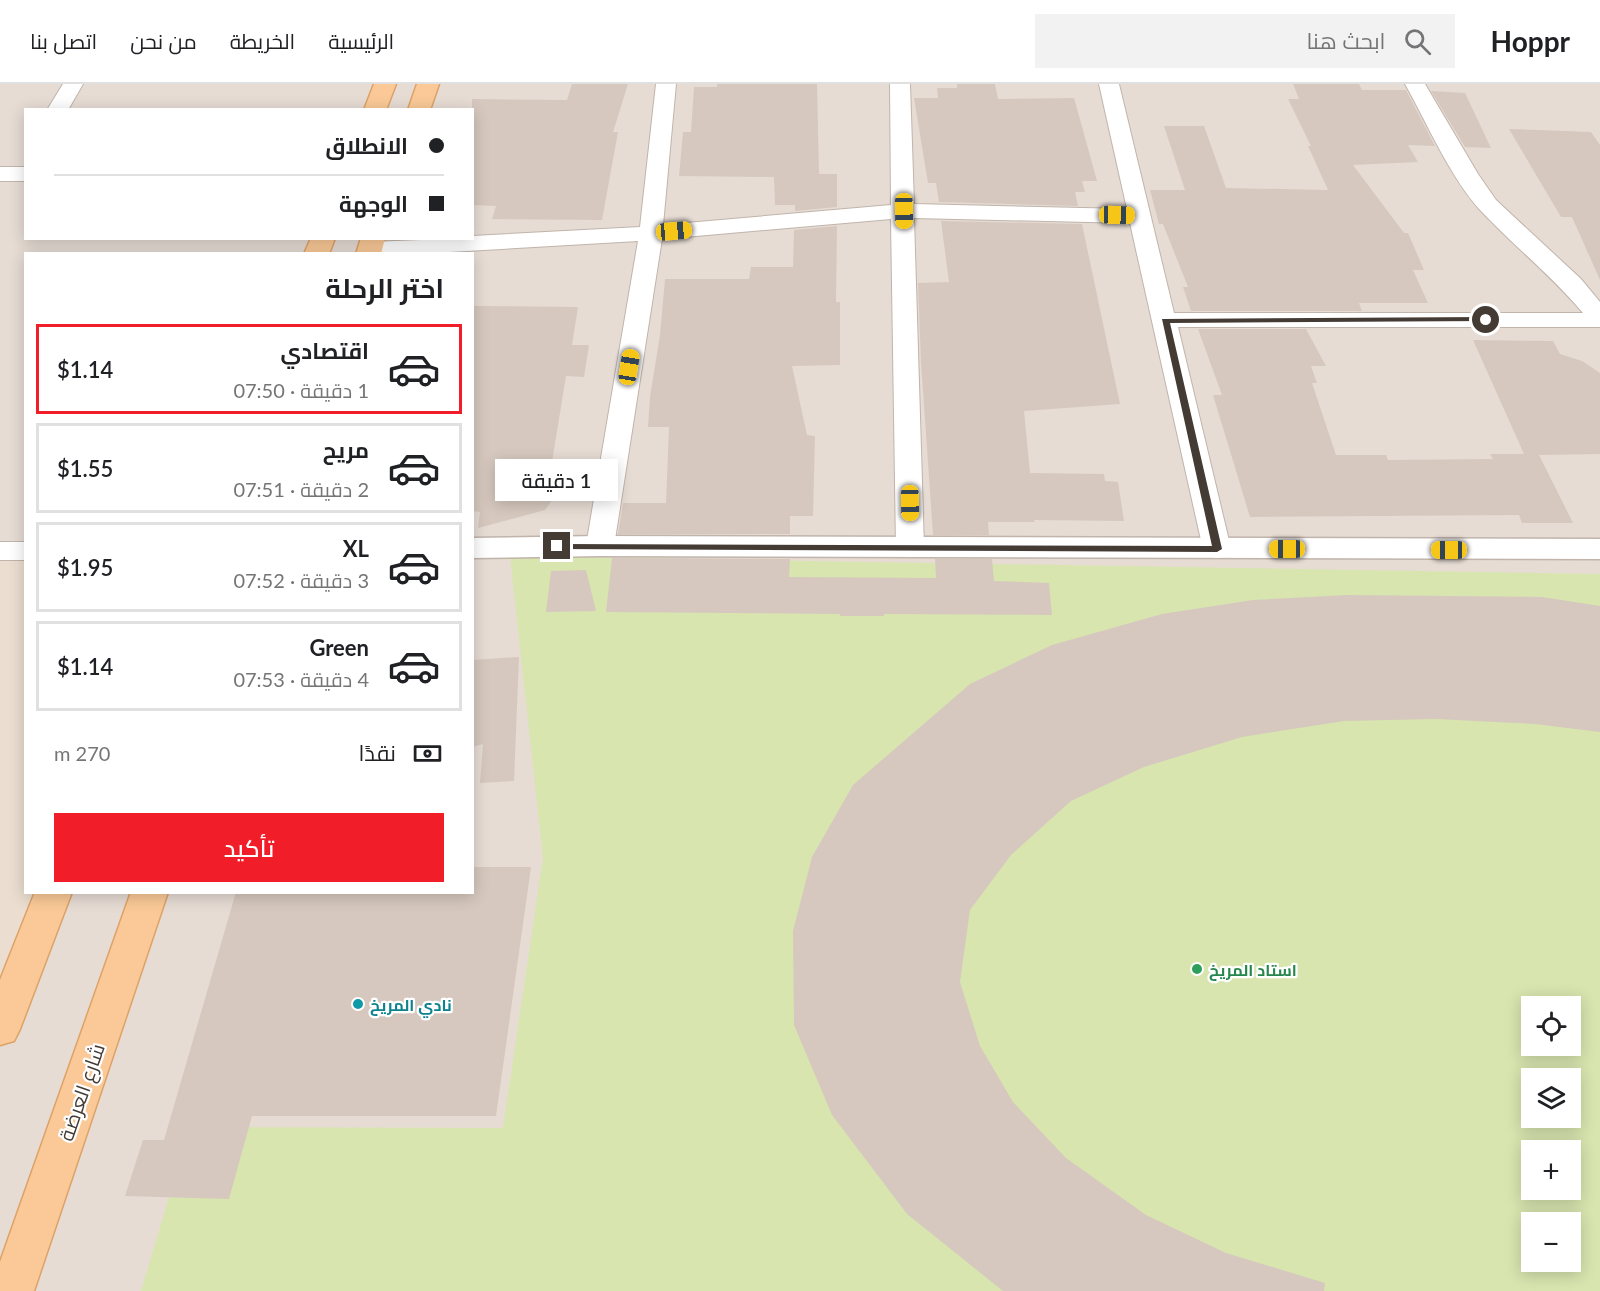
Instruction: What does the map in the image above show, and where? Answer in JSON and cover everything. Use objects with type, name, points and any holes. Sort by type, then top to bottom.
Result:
[{"type":"main road","points":[[376,108],[385,84]]},
{"type":"main road","points":[[420,108],[428,84]]},
{"type":"main road","points":[[0,1029],[53,894]]},
{"type":"main road","name":"شارع العرضة","points":[[12,1291],[149,894]]},
{"type":"street","points":[[58,108],[73,84]]},
{"type":"street","points":[[600,546],[651,233],[666,84]]},
{"type":"street","points":[[900,84],[910,548]]},
{"type":"street","points":[[1109,84],[1217,549]]},
{"type":"street","points":[[1415,84],[1467,175],[1488,205],[1572,284],[1600,318]]},
{"type":"street","points":[[370,247],[651,233],[904,211],[1141,216]]},
{"type":"street","points":[[1572,284],[1600,285]]},
{"type":"street","points":[[1165,320],[1600,318]]},
{"type":"street","points":[[474,548],[600,546],[1600,549]]},
{"type":"street","points":[[0,551],[24,551]]},
{"type":"shaded area","points":[[0,84],[1600,84],[1600,1291],[0,1291]]},
{"type":"shaded area","points":[[0,552],[24,552],[24,894],[54,894],[0,1029]]},
{"type":"green space","points":[[510,556],[1600,574],[1600,1291],[141,1291],[190,1127],[503,1128],[543,858]]},
{"type":"building","points":[[572,84],[628,84],[613,132],[618,132],[602,220],[492,219],[496,206],[474,205],[474,108],[472,108],[472,99],[567,100]]},
{"type":"building","points":[[717,84],[817,84],[819,174],[837,174],[837,207],[795,211],[795,205],[775,205],[774,177],[679,176],[683,132],[691,132],[694,87],[717,87]]},
{"type":"building","points":[[957,84],[995,84],[998,99],[1074,98],[1097,181],[1082,181],[1085,192],[1075,192],[1078,206],[939,202],[936,183],[928,183],[914,98],[938,98],[937,88],[957,88]]},
{"type":"building","points":[[1293,84],[1359,84],[1362,90],[1406,90],[1435,146],[1408,145],[1418,162],[1353,165],[1404,233],[1408,233],[1424,270],[1413,270],[1428,303],[1359,303],[1362,311],[1191,311],[1183,287],[1188,287],[1163,224],[1159,224],[1150,190],[1185,190],[1164,126],[1204,126],[1226,188],[1328,190],[1308,146],[1311,146],[1288,99],[1299,99]]},
{"type":"building","points":[[1431,91],[1465,93],[1491,148],[1465,147]]},
{"type":"building","points":[[1509,129],[1591,132],[1600,145],[1600,280],[1572,217],[1561,217]]},
{"type":"building","points":[[941,221],[1082,224],[1120,404],[1024,411],[1030,473],[1104,474],[1105,481],[1118,482],[1124,521],[988,522],[989,535],[933,535],[918,283],[949,282]]},
{"type":"building","points":[[837,226],[836,302],[840,302],[840,365],[792,366],[807,435],[815,436],[813,516],[790,516],[790,534],[618,534],[623,503],[666,503],[669,427],[648,427],[665,279],[749,279],[751,267],[793,267],[794,230]]},
{"type":"building","points":[[474,306],[578,307],[572,345],[589,345],[584,377],[566,376],[551,468],[554,469],[553,499],[545,510],[478,528],[480,512],[474,511]]},
{"type":"building","points":[[1198,329],[1306,329],[1326,366],[1311,366],[1317,383],[1312,383],[1336,455],[1386,455],[1388,460],[1493,459],[1490,454],[1524,454],[1473,340],[1553,341],[1560,354],[1582,361],[1600,373],[1600,454],[1539,455],[1573,523],[1522,523],[1519,515],[1250,517],[1213,395],[1222,395]]},
{"type":"building","points":[[612,558],[790,559],[789,577],[936,578],[935,559],[992,559],[994,581],[1049,583],[1052,615],[840,616],[840,614],[606,612]]},
{"type":"building","points":[[586,570],[596,611],[546,612],[551,571]]},
{"type":"building","points":[[1347,595],[1542,597],[1600,606],[1600,732],[1535,724],[1436,719],[1344,721],[1242,737],[1144,767],[1071,801],[1011,855],[970,910],[960,982],[980,1046],[1013,1102],[1066,1158],[1146,1215],[1226,1253],[1325,1283],[1324,1291],[1003,1291],[907,1214],[832,1115],[794,1025],[793,931],[812,857],[853,785],[970,684],[1052,645],[1162,614],[1253,600]]},
{"type":"building","points":[[519,657],[514,781],[480,783],[483,744],[474,746],[474,660]]},
{"type":"building","name":"نادي المريخ","points":[[474,867],[531,867],[496,1116],[252,1116],[229,1199],[125,1196],[143,1140],[164,1140],[235,894],[474,894]]},
{"type":"place","name":"استاد المريخ","points":[[1197,969]]},
{"type":"place","name":"نادي المريخ","points":[[358,1004]]},
{"type":"route","points":[[557,546],[1217,549],[1165,320],[1486,320]]}]
